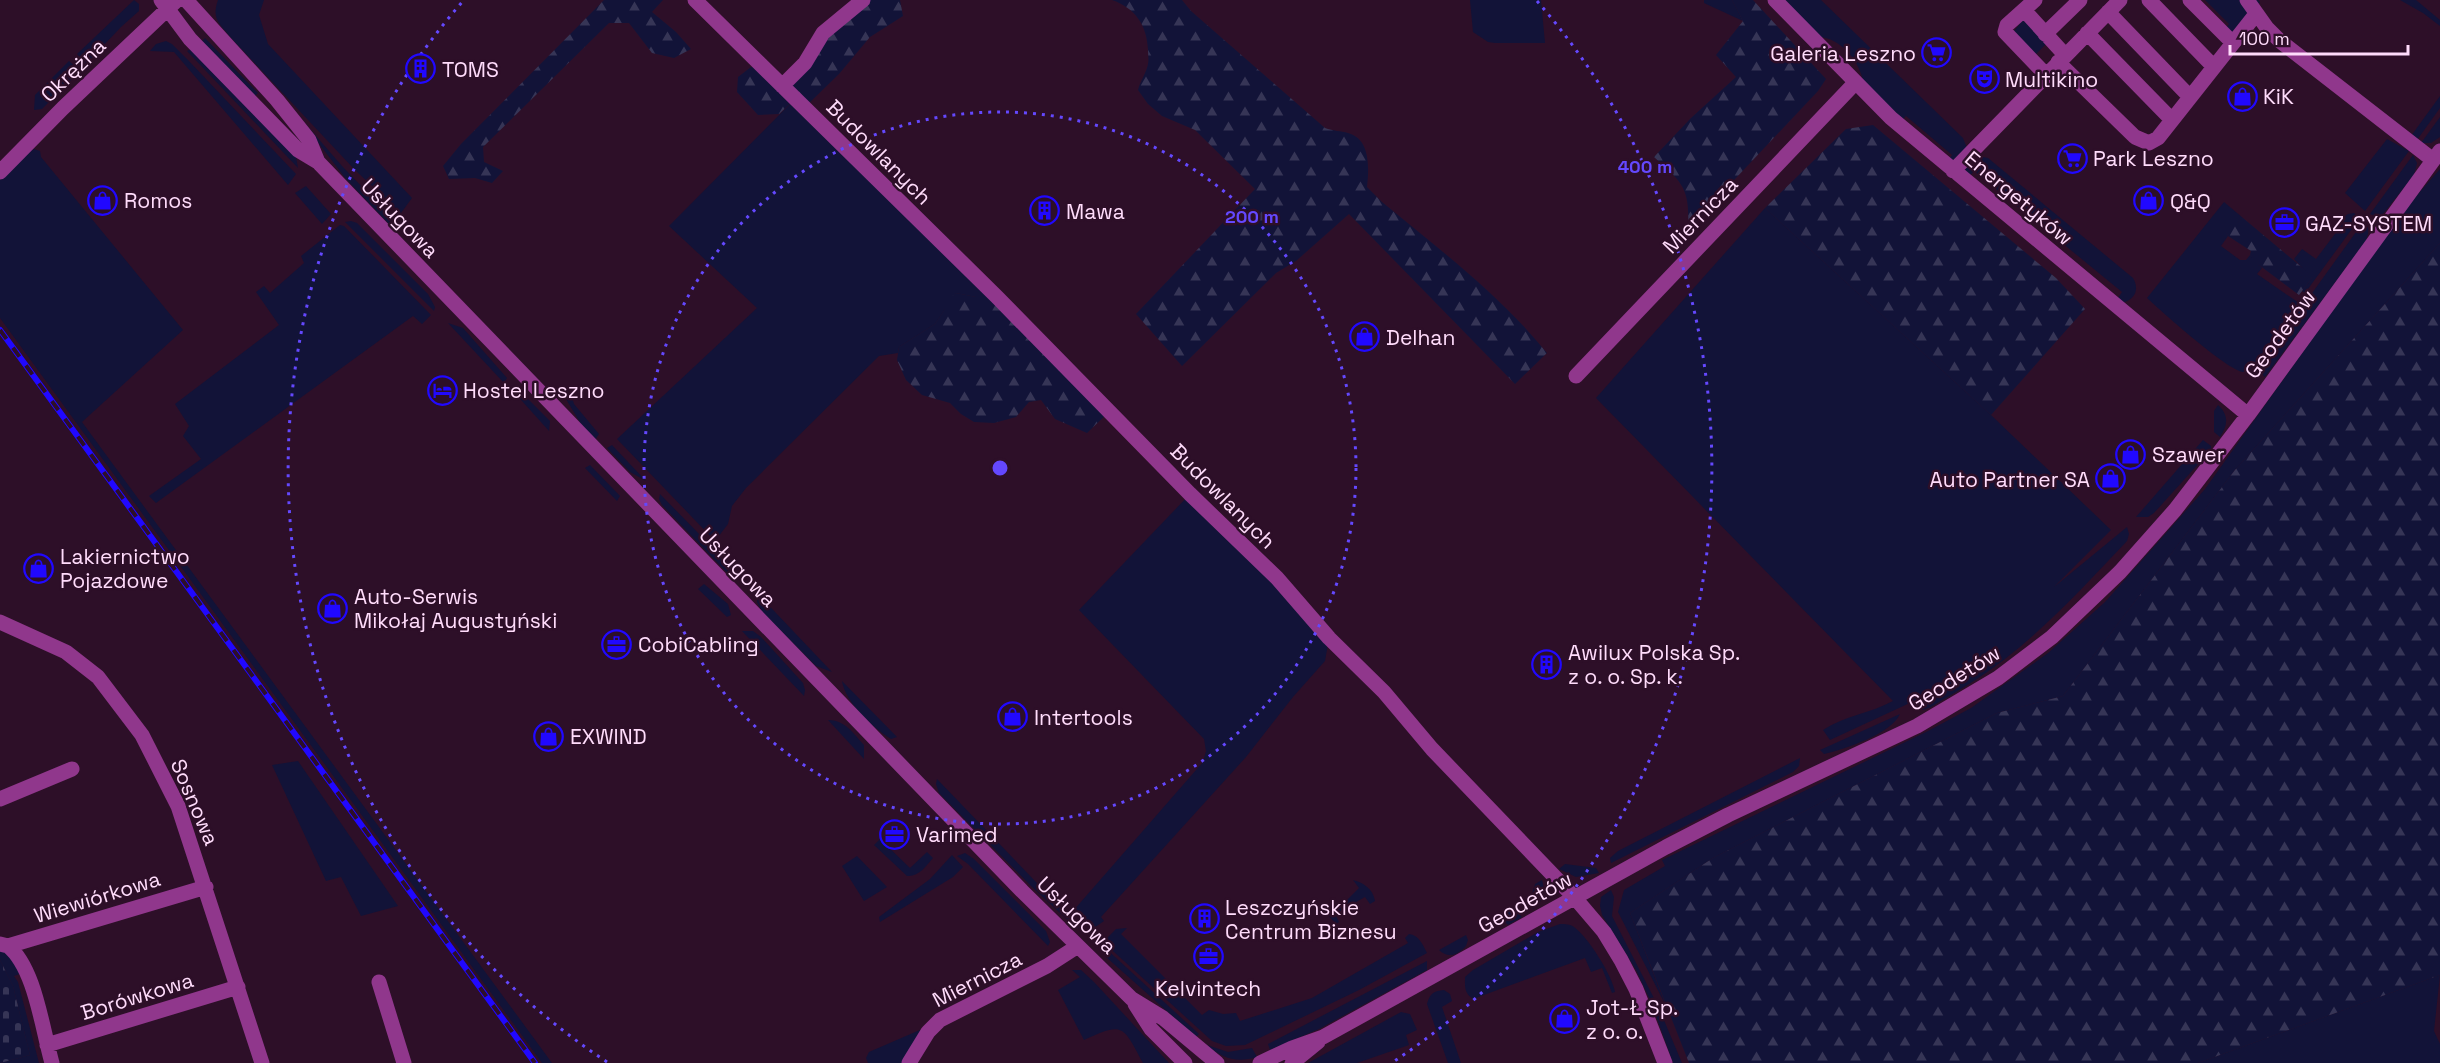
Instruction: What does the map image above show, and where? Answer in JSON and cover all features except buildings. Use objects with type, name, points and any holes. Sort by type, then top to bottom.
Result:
[{"type":"street","name":"Usługowa","points":[[186,0],[277,100],[309,140],[318,162]]},
{"type":"street","name":"Budowlanych","points":[[695,0],[997,297],[1185,489],[1277,578],[1329,638],[1384,692],[1440,757],[1575,898],[1604,933],[1621,960],[1646,1011],[1665,1063]]},
{"type":"street","points":[[782,86],[805,63],[823,33],[863,0]]},
{"type":"street","name":"Energetyków","points":[[1775,0],[1891,118],[2248,415]]},
{"type":"street","points":[[2045,34],[2080,0]]},
{"type":"street","points":[[1953,171],[2120,0]]},
{"type":"street","points":[[2149,0],[2214,67]]},
{"type":"street","points":[[2190,0],[2233,43]]},
{"type":"street","points":[[2247,0],[2280,41],[2437,156]]},
{"type":"street","name":"Usługowa","points":[[168,3],[190,39],[298,150],[318,162],[1022,891],[1132,999],[1163,1018],[1217,1063]]},
{"type":"street","name":"Okrężna","points":[[0,172],[168,3]]},
{"type":"street","points":[[2046,75],[2006,35],[2007,25],[2029,5],[2062,59],[2139,140],[2149,143],[2158,138],[2256,14]]},
{"type":"street","points":[[2108,12],[2190,97]]},
{"type":"street","points":[[2087,33],[2172,120]]},
{"type":"street","name":"Miernicza","points":[[1576,376],[1855,83]]},
{"type":"street","name":"Geodetów","points":[[1260,1063],[1323,1037],[1728,815],[1917,726],[1998,678],[2052,637],[2120,572],[2175,510],[2248,415],[2437,156]]},
{"type":"street","name":"Sosnowa","points":[[0,622],[66,652],[98,678],[142,735],[178,806],[262,1063]]},
{"type":"street","points":[[0,799],[72,769]]},
{"type":"street","name":"Wiewiórkowa","points":[[4,945],[206,887]]},
{"type":"street","points":[[4,945],[17,953],[28,971],[52,1063]]},
{"type":"street","name":"Miernicza","points":[[909,1063],[924,1037],[936,1023],[1047,966],[1078,946]]},
{"type":"street","points":[[379,982],[404,1063]]},
{"type":"street","name":"Borówkowa","points":[[47,1045],[238,987]]},
{"type":"street","name":"Usługowa","points":[[1132,999],[1151,1029],[1185,1063]]},
{"type":"street","name":"Geodetów","points":[[1292,1063],[1323,1037]]},
{"type":"green space","points":[[134,0],[139,4],[139,11],[86,64],[77,54]]},
{"type":"green space","points":[[218,0],[264,0],[259,15],[268,44],[412,198],[401,213],[355,170],[232,39],[216,17]]},
{"type":"green space","points":[[604,0],[663,0],[652,12],[676,32],[691,49],[674,58],[652,53],[629,23],[609,23],[483,147],[484,162],[503,171],[492,183],[475,178],[449,179],[443,166],[461,144]]},
{"type":"green space","points":[[863,0],[900,0],[903,16],[870,37],[839,74],[804,108],[795,99],[779,114],[758,115],[737,92],[738,77],[751,67],[764,68],[781,86]]},
{"type":"green space","points":[[1112,0],[1182,0],[1191,11],[1325,128],[1356,136],[1365,148],[1367,156],[1367,187],[1489,292],[1547,353],[1515,384],[1349,214],[1296,261],[1276,273],[1182,366],[1136,314],[1255,189],[1195,130],[1162,116],[1148,104],[1138,90],[1148,62],[1145,33],[1133,13]]},
{"type":"green space","points":[[1470,0],[1541,0],[1545,43],[1488,42],[1473,32]]},
{"type":"green space","points":[[1704,0],[1732,0],[1743,21],[1704,3]]},
{"type":"green space","points":[[1732,0],[1753,0],[1826,79],[1818,91],[1688,229],[1688,204],[1683,187],[1672,173],[1654,157],[1691,118],[1736,77],[1716,55],[1743,21]]},
{"type":"green space","points":[[1774,0],[1821,0],[1963,138],[1967,148],[1960,160],[1947,162],[1952,155],[1906,116],[1903,119],[1864,85],[1859,68],[1842,46],[1826,38],[1818,37]]},
{"type":"green space","points":[[2205,0],[2258,0],[2260,2],[2256,14],[2233,43],[2223,32],[2229,24]]},
{"type":"green space","points":[[2400,0],[2416,0],[2440,20],[2440,26],[2423,13]]},
{"type":"green space","points":[[2023,20],[2048,42],[2035,55],[2014,31]]},
{"type":"green space","points":[[205,38],[258,93],[255,96],[202,41]]},
{"type":"green space","points":[[166,41],[188,60],[296,174],[288,185],[174,52],[150,51],[156,44]]},
{"type":"green space","points":[[191,49],[296,157],[298,168],[187,51]]},
{"type":"green space","points":[[69,61],[80,71],[42,109],[34,110],[35,95]]},
{"type":"green space","points":[[2440,96],[2440,108],[2417,140],[2411,136]]},
{"type":"green space","points":[[795,99],[997,297],[976,297],[956,293],[935,324],[899,347],[898,353],[879,356],[746,488],[732,506],[728,524],[715,541],[617,439],[757,308],[669,226]]},
{"type":"green space","points":[[290,106],[342,166],[393,219],[389,224],[346,179]]},
{"type":"green space","points":[[2440,117],[2440,137],[2431,143],[2421,143]]},
{"type":"green space","points":[[1873,125],[2056,278],[2085,309],[1991,415],[1765,208],[1846,129]]},
{"type":"green space","points":[[2387,139],[2409,151],[2365,211],[2345,193]]},
{"type":"green space","points":[[34,149],[40,151],[41,157],[183,330],[82,422],[552,1063],[542,1063],[0,318],[0,180],[23,156]]},
{"type":"green space","points":[[2413,155],[2417,163],[2414,175],[2383,214],[2375,216],[2370,214]]},
{"type":"green space","points":[[1978,156],[1988,158],[2133,278],[2136,289],[2132,298],[2125,302],[2116,301],[2122,292],[1974,171],[1967,179],[1965,168]]},
{"type":"green space","points":[[2440,169],[2440,243],[2235,470],[2063,696],[1997,713],[1713,858],[1630,913],[1666,1006],[1618,912],[1624,890],[1665,866],[1662,860],[1971,708],[2048,653],[2105,602],[2205,489],[2404,210]]},
{"type":"green space","points":[[306,186],[331,214],[322,224],[295,193]]},
{"type":"green space","points":[[2224,202],[2243,218],[2226,232],[2228,236],[2221,246],[2240,260],[2246,260],[2250,255],[2262,268],[2257,274],[2299,303],[2250,370],[2243,372],[2223,362],[2147,298]]},
{"type":"green space","points":[[1765,208],[1991,415],[2111,530],[2054,587],[2127,527],[2129,534],[2127,541],[2053,618],[1987,672],[1931,707],[1923,710],[1915,709],[1955,682],[1830,740],[1823,730],[1831,725],[1893,701],[1596,398]]},
{"type":"green space","points":[[2354,213],[2360,218],[2305,293],[2302,291],[2312,278],[2294,259],[2302,249],[2316,259],[2344,222],[2341,219]]},
{"type":"green space","points":[[2243,218],[2311,275],[2312,278],[2299,295],[2255,262],[2250,255],[2251,251],[2228,236],[2225,231]]},
{"type":"green space","points":[[2364,221],[2369,230],[2366,241],[2265,377],[2258,371],[2258,368]]},
{"type":"green space","points":[[345,222],[357,223],[428,294],[435,307],[434,311]]},
{"type":"green space","points":[[340,225],[344,226],[431,315],[422,324],[413,316],[156,503],[149,496],[201,459],[183,436],[189,426],[175,404],[279,325],[256,292],[264,286],[270,293],[304,263],[301,256]]},
{"type":"green space","points":[[2440,243],[2440,975],[2198,1063],[1689,1063],[1630,913],[1713,858],[1997,713],[2063,696],[2235,470]]},
{"type":"green space","points":[[956,293],[976,297],[997,297],[1109,412],[1087,433],[1055,419],[1041,400],[1029,402],[1016,417],[994,423],[974,422],[950,403],[922,395],[906,380],[897,360],[899,347],[935,324],[945,309],[942,305]]},
{"type":"green space","points":[[448,323],[463,328],[507,378],[504,383]]},
{"type":"green space","points":[[517,388],[550,421],[549,431],[514,392]]},
{"type":"green space","points":[[571,394],[574,404],[599,434],[595,440],[581,424],[566,399]]},
{"type":"green space","points":[[2218,405],[2226,416],[2225,428],[2220,437],[2214,432],[2214,411]]},
{"type":"green space","points":[[2203,440],[2211,446],[2211,450],[2154,513],[2148,517],[2136,517]]},
{"type":"green space","points":[[612,445],[646,481],[630,472],[607,448]]},
{"type":"green space","points":[[590,465],[620,496],[617,501],[585,468]]},
{"type":"green space","points":[[660,494],[745,581],[732,578],[662,505],[659,499]]},
{"type":"green space","points":[[1190,494],[1329,638],[1325,661],[1293,697],[1246,757],[1101,917],[1104,921],[1091,930],[1073,911],[1203,762],[1206,751],[1204,739],[1079,610]]},
{"type":"green space","points":[[704,584],[728,604],[731,615],[727,617],[698,589]]},
{"type":"green space","points":[[758,594],[832,672],[816,666],[762,612],[757,602]]},
{"type":"green space","points":[[742,631],[753,631],[761,637],[803,683],[804,696]]},
{"type":"green space","points":[[842,681],[897,737],[891,739],[861,714],[848,697]]},
{"type":"green space","points":[[1900,714],[1887,728],[1867,740],[1824,754],[1820,750]]},
{"type":"green space","points":[[828,720],[844,725],[864,745],[864,759]]},
{"type":"green space","points":[[1800,758],[1799,766],[1793,772],[1611,863],[1610,858],[1618,851]]},
{"type":"green space","points":[[298,761],[398,906],[361,916],[341,877],[326,881],[272,765]]},
{"type":"green space","points":[[937,779],[1082,930],[1074,926],[1031,886],[939,793]]},
{"type":"green space","points":[[880,839],[910,868],[927,852],[933,858],[919,873],[907,876],[874,845]]},
{"type":"green space","points":[[965,853],[974,859],[1046,931],[1050,942],[1048,946],[968,864],[957,856]]},
{"type":"green space","points":[[952,855],[963,867],[953,877],[880,922],[879,917],[930,879]]},
{"type":"green space","points":[[857,856],[887,887],[864,901],[842,866]]},
{"type":"green space","points":[[1565,864],[1596,868],[1599,873],[1576,877],[1559,869]]},
{"type":"green space","points":[[1353,880],[1367,887],[1375,901],[1370,904],[1365,897],[1335,914],[1339,922],[1336,924],[1328,915],[1334,907],[1338,909],[1359,888]]},
{"type":"green space","points":[[1542,880],[1543,896],[1533,909],[1529,904],[1535,884]]},
{"type":"green space","points":[[1611,890],[1614,897],[1612,916],[1658,1006],[1682,1063],[1673,1063],[1651,1002],[1636,970],[1602,915],[1601,897]]},
{"type":"green space","points":[[1515,908],[1522,917],[1508,925],[1506,923],[1501,926],[1497,917]]},
{"type":"green space","points":[[1560,924],[1572,926],[1586,939],[1604,967],[1615,992],[1612,993],[1602,968],[1591,972],[1585,958],[1473,999],[1468,994],[1465,977],[1473,970],[1538,932]]},
{"type":"green space","points":[[1127,928],[1121,934],[1202,1015],[1209,1010],[1223,1014],[1236,1013],[1240,1021],[1312,998],[1408,943],[1405,938],[1409,934],[1418,938],[1427,953],[1359,990],[1245,1045],[1226,1046],[1212,1041],[1103,942],[1116,929]]},
{"type":"green space","points":[[1466,935],[1468,940],[1466,946],[1460,952],[1449,955],[1439,950]]},
{"type":"green space","points":[[0,944],[28,971],[14,976],[18,982],[39,1063],[0,1063],[30,1055],[13,986],[0,960]]},
{"type":"green space","points":[[1102,945],[1199,1034],[1196,1037],[1106,957]]},
{"type":"green space","points":[[0,960],[13,986],[30,1055],[0,1063]]},
{"type":"green space","points":[[1427,961],[1427,970],[1319,1029],[1270,1050],[1268,1044]]},
{"type":"green space","points":[[1072,970],[1081,970],[1094,982],[1169,1063],[1143,1063],[1131,1041],[1121,1030],[1107,1030],[1084,1040],[1058,990],[1080,977]]},
{"type":"green space","points":[[2440,975],[2434,1031],[2440,1044],[2440,1063],[2198,1063]]},
{"type":"green space","points":[[1444,990],[1450,994],[1452,1001],[1442,1007],[1461,1063],[1448,1063],[1427,1004],[1433,993]]},
{"type":"green space","points":[[1401,1012],[1410,1014],[1417,1030],[1406,1035],[1409,1045],[1357,1063],[1308,1063]]},
{"type":"green space","points":[[936,1023],[909,1063],[868,1063],[866,1058],[869,1052]]},
{"type":"green space","points":[[1207,1045],[1228,1052],[1252,1048],[1257,1057],[1237,1060],[1219,1054]]},
{"type":"railway","points":[[0,330],[535,1063]]},
{"type":"place","name":"Galeria Leszno","points":[[1937,53]]},
{"type":"place","name":"TOMS","points":[[421,69]]},
{"type":"place","name":"Multikino","points":[[1984,79]]},
{"type":"place","name":"KiK","points":[[2242,96]]},
{"type":"place","name":"Park Leszno","points":[[2072,158]]},
{"type":"place","name":"Romos","points":[[103,200]]},
{"type":"place","name":"Q&Q","points":[[2149,201]]},
{"type":"place","name":"Mawa","points":[[1045,211]]},
{"type":"place","name":"GAZ-SYSTEM","points":[[2284,223]]},
{"type":"place","name":"Delhan","points":[[1365,337]]},
{"type":"place","name":"Hostel Leszno","points":[[442,390]]},
{"type":"place","name":"Szawer","points":[[2131,454]]},
{"type":"place","name":"Auto Partner SA","points":[[2111,479]]},
{"type":"place","name":"Lakiernictwo Pojazdowe","points":[[39,568]]},
{"type":"place","name":"Auto-Serwis Mikołaj Augustyński","points":[[333,608]]},
{"type":"place","name":"CobiCabling","points":[[617,644]]},
{"type":"place","name":"Awilux Polska Sp. z o. o. Sp. k.","points":[[1547,664]]},
{"type":"place","name":"Intertools","points":[[1013,717]]},
{"type":"place","name":"EXWIND","points":[[549,736]]},
{"type":"place","name":"Varimed","points":[[895,834]]},
{"type":"place","name":"Leszczyńskie Centrum Biznesu","points":[[1204,919]]},
{"type":"place","name":"Kelvintech","points":[[1208,957]]},
{"type":"place","name":"Jot-Ł Sp. z o. o.","points":[[1565,1019]]}]
